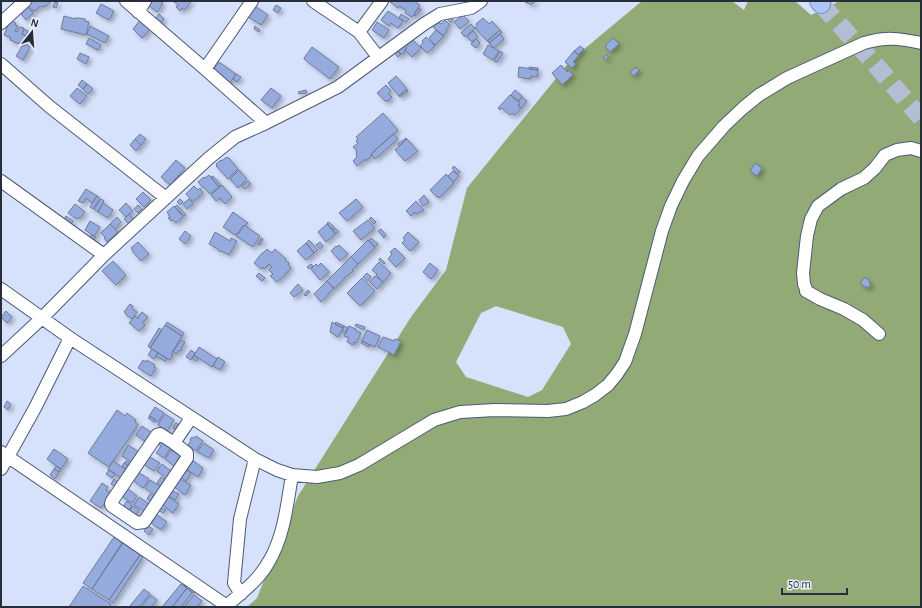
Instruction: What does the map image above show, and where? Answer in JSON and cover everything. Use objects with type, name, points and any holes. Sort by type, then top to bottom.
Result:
[{"type":"street","points":[[1,23],[25,1]]},
{"type":"street","points":[[126,1],[266,123]]},
{"type":"street","points":[[138,12],[145,1]]},
{"type":"street","points":[[205,69],[252,1]]},
{"type":"street","points":[[313,1],[359,32],[378,57]]},
{"type":"street","points":[[359,32],[382,1]]},
{"type":"street","points":[[1,356],[42,318],[104,255],[209,158],[235,138],[338,87],[440,14],[471,8],[481,1]]},
{"type":"street","points":[[1,289],[70,338],[255,459],[277,470],[292,475],[317,477],[340,473],[359,465],[434,420],[460,412],[495,410],[548,411],[566,409],[583,402],[594,395],[608,384],[625,362],[635,334],[662,231],[671,206],[683,181],[698,156],[724,126],[758,95],[776,84],[864,43],[887,38],[900,38],[921,43]]},
{"type":"street","points":[[1,64],[50,107],[166,198]]},
{"type":"street","points":[[879,334],[863,320],[844,308],[820,299],[806,291],[803,273],[806,236],[811,219],[818,206],[841,189],[864,178],[875,168],[885,155],[897,150],[911,148],[921,151]]},
{"type":"street","points":[[1,181],[104,255]]},
{"type":"street","points":[[1,469],[5,455],[35,408],[70,338]]},
{"type":"street","points":[[174,443],[191,418]]},
{"type":"street","points":[[160,434],[174,443],[187,453],[187,458],[144,522],[138,523],[112,506],[112,501],[157,435],[160,434]]},
{"type":"street","points":[[5,455],[226,606],[250,586],[268,564],[279,543],[292,475]]},
{"type":"street","points":[[241,594],[234,583],[240,519],[255,459]]},
{"type":"green space","points":[[642,1],[732,1],[744,10],[748,1],[795,1],[811,15],[840,1],[921,1],[921,607],[247,607],[257,598],[298,496],[411,317],[446,270],[467,188],[571,60]],"holes":[[[496,306],[563,327],[571,344],[542,390],[528,397],[466,377],[456,362],[481,313]]]},
{"type":"building","points":[[30,1],[52,1],[46,6],[39,7],[35,11],[32,11],[27,5]]},
{"type":"building","points":[[147,1],[160,1],[163,3],[157,12],[145,3]]},
{"type":"building","points":[[173,1],[192,1],[184,10],[182,8],[180,11],[176,7],[178,5]]},
{"type":"building","points":[[390,1],[414,1],[420,5],[412,17],[405,13],[406,10],[399,6],[398,8]]},
{"type":"building","points":[[525,1],[536,1],[531,5]]},
{"type":"building","points":[[55,2],[58,3],[56,8],[53,7]]},
{"type":"building","points":[[101,4],[114,11],[109,20],[96,13]]},
{"type":"building","points":[[26,5],[33,13],[26,20],[19,11]]},
{"type":"building","points":[[276,5],[281,8],[278,13],[273,10]]},
{"type":"building","points":[[255,6],[268,15],[261,25],[247,16]]},
{"type":"building","points":[[419,8],[421,10],[415,16],[414,15]]},
{"type":"building","points":[[388,11],[403,21],[398,28],[391,23],[389,26],[381,20]]},
{"type":"building","points":[[159,14],[164,19],[160,24],[154,20]]},
{"type":"building","points":[[401,14],[409,19],[406,22],[399,18]]},
{"type":"building","points":[[463,15],[469,21],[460,29],[454,22]]},
{"type":"building","points":[[64,16],[75,19],[85,19],[85,21],[89,22],[86,35],[61,29]]},
{"type":"building","points":[[450,16],[453,20],[451,23],[446,18]]},
{"type":"building","points":[[483,18],[489,24],[492,21],[500,30],[487,41],[475,28],[477,26],[476,24]]},
{"type":"building","points":[[10,20],[18,26],[15,31],[17,32],[20,27],[24,28],[22,34],[27,38],[24,44],[20,42],[19,44],[10,40],[11,38],[4,35]]},
{"type":"building","points":[[140,20],[150,29],[142,38],[133,29]]},
{"type":"building","points":[[445,20],[450,25],[443,36],[433,27],[438,22],[441,24]]},
{"type":"building","points":[[377,22],[389,30],[384,38],[372,30]]},
{"type":"building","points":[[471,24],[475,28],[465,37],[461,33]]},
{"type":"building","points":[[90,26],[109,36],[105,43],[87,34]]},
{"type":"building","points":[[255,26],[260,30],[259,32],[254,29]]},
{"type":"building","points":[[24,29],[28,31],[26,36],[22,34]]},
{"type":"building","points":[[436,30],[444,36],[435,45],[429,38]]},
{"type":"building","points":[[500,30],[502,32],[489,43],[488,41]]},
{"type":"building","points":[[473,31],[478,37],[472,42],[467,37]]},
{"type":"building","points":[[500,34],[504,39],[494,48],[489,43]]},
{"type":"building","points":[[426,37],[435,46],[427,53],[420,46]]},
{"type":"building","points":[[89,38],[101,45],[98,50],[86,44]]},
{"type":"building","points":[[613,38],[619,44],[610,52],[605,46]]},
{"type":"building","points":[[412,39],[421,48],[412,57],[405,50],[408,45],[407,44]]},
{"type":"building","points":[[476,39],[480,43],[476,48],[471,44]]},
{"type":"building","points":[[26,44],[30,47],[23,60],[16,56],[23,45],[25,46]]},
{"type":"building","points":[[403,45],[407,48],[401,55],[397,50]]},
{"type":"building","points":[[488,45],[499,51],[493,60],[483,54]]},
{"type":"building","points":[[580,46],[584,49],[578,55],[574,51]]},
{"type":"building","points":[[312,47],[339,67],[330,79],[304,59]]},
{"type":"building","points":[[397,50],[401,54],[398,57],[394,52]]},
{"type":"building","points":[[500,51],[503,53],[497,62],[494,61]]},
{"type":"building","points":[[574,51],[579,55],[573,62],[576,64],[572,68],[565,62]]},
{"type":"building","points":[[80,53],[89,57],[86,64],[77,59]]},
{"type":"building","points":[[606,55],[609,57],[605,60],[603,58]]},
{"type":"building","points":[[219,62],[236,74],[230,83],[213,70]]},
{"type":"building","points":[[561,65],[567,72],[569,70],[573,75],[562,85],[552,73]]},
{"type":"building","points":[[519,67],[538,70],[537,77],[531,76],[530,79],[518,77]]},
{"type":"building","points":[[529,67],[538,68],[538,70],[529,69]]},
{"type":"building","points":[[636,67],[639,71],[633,76],[630,72]]},
{"type":"building","points":[[236,74],[241,77],[237,82],[233,79]]},
{"type":"building","points":[[396,76],[407,89],[399,96],[388,83]]},
{"type":"building","points":[[82,80],[87,84],[83,89],[78,85]]},
{"type":"building","points":[[87,84],[93,89],[88,94],[83,89]]},
{"type":"building","points":[[386,85],[391,91],[388,94],[392,97],[387,102],[377,93]]},
{"type":"building","points":[[77,88],[87,96],[80,104],[70,96]]},
{"type":"building","points":[[271,88],[281,96],[272,108],[261,100]]},
{"type":"building","points":[[306,90],[307,93],[299,94],[298,92]]},
{"type":"building","points":[[406,90],[408,91],[400,97],[399,96]]},
{"type":"building","points":[[515,90],[522,96],[519,101],[511,95]]},
{"type":"building","points":[[510,95],[520,103],[518,106],[521,108],[515,115],[512,113],[510,115],[502,108],[500,110],[498,108]]},
{"type":"building","points":[[522,97],[527,101],[521,108],[518,106],[520,103],[518,101]]},
{"type":"building","points":[[383,113],[398,130],[371,154],[372,155],[366,161],[365,159],[357,166],[353,161],[357,157],[357,151],[353,147],[358,143],[356,141],[358,139],[356,137]]},
{"type":"building","points":[[140,134],[146,139],[141,145],[135,139]]},
{"type":"building","points":[[393,134],[398,139],[375,159],[371,154]]},
{"type":"building","points":[[406,138],[407,139],[399,146],[398,144]]},
{"type":"building","points":[[135,139],[141,145],[136,151],[130,145]]},
{"type":"building","points":[[407,139],[418,151],[405,161],[395,150]]},
{"type":"building","points":[[227,157],[238,169],[228,179],[216,166],[216,164]]},
{"type":"building","points":[[176,160],[185,168],[170,185],[161,177]]},
{"type":"building","points":[[755,163],[762,168],[757,176],[750,171]]},
{"type":"building","points":[[454,166],[460,172],[457,174],[452,168]]},
{"type":"building","points":[[239,170],[247,179],[238,188],[230,179]]},
{"type":"building","points":[[453,171],[459,176],[453,182],[448,176]]},
{"type":"building","points":[[446,174],[454,183],[439,198],[430,190]]},
{"type":"building","points":[[209,175],[219,187],[210,194],[198,182]]},
{"type":"building","points":[[213,176],[221,185],[219,187],[211,177]]},
{"type":"building","points":[[248,181],[251,184],[245,189],[242,186]]},
{"type":"building","points":[[222,185],[232,197],[225,204],[220,198],[216,201],[211,195]]},
{"type":"building","points":[[194,186],[198,190],[200,188],[203,193],[193,202],[186,194]]},
{"type":"building","points":[[86,189],[97,196],[92,203],[86,198],[83,203],[78,201]]},
{"type":"building","points":[[143,192],[151,200],[144,207],[136,199]]},
{"type":"building","points":[[424,195],[429,202],[423,206],[419,200]]},
{"type":"building","points":[[97,196],[100,198],[93,209],[90,207]]},
{"type":"building","points":[[101,199],[104,201],[98,212],[94,209]]},
{"type":"building","points":[[180,199],[183,202],[180,205],[177,202]]},
{"type":"building","points":[[189,199],[193,204],[187,209],[183,204]]},
{"type":"building","points":[[356,199],[363,207],[347,221],[339,213]]},
{"type":"building","points":[[416,201],[424,210],[417,214],[415,212],[411,216],[406,211]]},
{"type":"building","points":[[103,203],[113,210],[108,218],[98,212]]},
{"type":"building","points":[[126,203],[133,211],[126,217],[119,210]]},
{"type":"building","points":[[75,204],[85,212],[80,218],[79,217],[77,219],[68,213]]},
{"type":"building","points":[[138,205],[142,209],[138,213],[134,209]]},
{"type":"building","points":[[177,205],[186,215],[184,216],[175,207]]},
{"type":"building","points":[[174,206],[183,217],[176,223],[168,218],[170,217],[167,212]]},
{"type":"building","points":[[233,212],[248,223],[245,226],[244,225],[238,234],[237,233],[235,235],[223,227]]},
{"type":"building","points":[[129,214],[134,220],[129,224],[124,219]]},
{"type":"building","points":[[66,216],[73,221],[70,226],[63,221]]},
{"type":"building","points":[[117,217],[121,222],[115,229],[110,224]]},
{"type":"building","points":[[371,217],[376,222],[374,224],[369,219]]},
{"type":"building","points":[[368,220],[375,228],[361,240],[353,231]]},
{"type":"building","points":[[90,221],[100,227],[94,236],[85,230]]},
{"type":"building","points":[[329,222],[334,227],[332,229],[327,223]]},
{"type":"building","points":[[110,224],[118,232],[107,242],[101,233]]},
{"type":"building","points":[[327,224],[335,234],[326,242],[318,232]]},
{"type":"building","points":[[244,225],[260,236],[253,247],[236,236]]},
{"type":"building","points":[[335,228],[339,232],[336,234],[333,230]]},
{"type":"building","points":[[381,229],[386,235],[384,238],[378,231]]},
{"type":"building","points":[[185,231],[191,236],[185,244],[179,239]]},
{"type":"building","points":[[215,232],[230,241],[231,238],[237,241],[229,255],[222,251],[221,252],[209,244]]},
{"type":"building","points":[[408,232],[419,242],[410,251],[402,243],[405,240],[403,238]]},
{"type":"building","points":[[92,235],[96,237],[93,242],[89,240]]},
{"type":"building","points":[[261,238],[263,239],[260,245],[258,244]]},
{"type":"building","points":[[371,238],[378,244],[375,247],[369,240]]},
{"type":"building","points":[[309,240],[318,250],[314,253],[306,243]]},
{"type":"building","points":[[368,240],[375,248],[358,264],[351,257]]},
{"type":"building","points":[[138,242],[149,254],[141,261],[131,248]]},
{"type":"building","points":[[320,242],[323,246],[320,249],[316,245]]},
{"type":"building","points":[[306,243],[314,253],[306,260],[297,251]]},
{"type":"building","points":[[339,245],[348,254],[340,261],[331,251]]},
{"type":"building","points":[[395,248],[405,258],[396,267],[388,259],[392,254],[390,252]]},
{"type":"building","points":[[267,249],[272,253],[275,249],[286,259],[285,260],[289,263],[288,264],[291,268],[277,282],[270,276],[273,274],[269,270],[272,267],[269,264],[264,269],[263,267],[261,269],[254,263]]},
{"type":"building","points":[[351,257],[358,264],[352,270],[353,271],[334,289],[327,281]]},
{"type":"building","points":[[380,258],[385,263],[384,264],[379,260]]},
{"type":"building","points":[[113,261],[126,275],[116,285],[102,271]]},
{"type":"building","points":[[379,262],[391,273],[383,282],[372,270]]},
{"type":"building","points":[[321,263],[329,272],[320,280],[311,269],[316,264],[318,266]]},
{"type":"building","points":[[430,263],[438,270],[431,279],[423,272]]},
{"type":"building","points":[[311,264],[313,266],[309,269],[307,267]]},
{"type":"building","points":[[259,273],[265,278],[262,281],[256,276]]},
{"type":"building","points":[[367,273],[371,277],[368,281],[363,277]]},
{"type":"building","points":[[375,276],[383,282],[377,289],[370,282]]},
{"type":"building","points":[[865,277],[870,282],[870,287],[865,287],[860,283]]},
{"type":"building","points":[[362,278],[375,291],[360,306],[347,293]]},
{"type":"building","points":[[327,281],[334,288],[321,302],[314,294]]},
{"type":"building","points":[[298,284],[303,290],[294,297],[290,293]]},
{"type":"building","points":[[308,290],[310,292],[306,296],[304,295]]},
{"type":"building","points":[[130,304],[137,312],[132,319],[124,312]]},
{"type":"building","points":[[6,311],[12,317],[7,323],[1,317]]},
{"type":"building","points":[[142,312],[148,317],[142,322],[145,325],[139,331],[129,323],[135,316],[138,319]]},
{"type":"building","points":[[167,322],[184,333],[182,336],[165,325]]},
{"type":"building","points":[[332,322],[343,328],[338,337],[330,332]]},
{"type":"building","points":[[336,322],[344,326],[343,328],[335,324]]},
{"type":"building","points":[[356,324],[365,327],[364,330],[355,326]]},
{"type":"building","points":[[165,325],[182,336],[171,354],[173,355],[170,360],[150,348]]},
{"type":"building","points":[[344,326],[348,328],[346,333],[342,331]]},
{"type":"building","points":[[349,326],[361,333],[356,343],[354,342],[353,345],[347,342],[349,338],[344,336]]},
{"type":"building","points":[[159,328],[162,330],[150,348],[148,346]]},
{"type":"building","points":[[367,330],[380,336],[375,347],[362,341]]},
{"type":"building","points":[[383,337],[394,341],[395,339],[401,341],[394,355],[378,347]]},
{"type":"building","points":[[181,340],[185,342],[181,348],[181,351],[179,350],[177,354],[173,352]]},
{"type":"building","points":[[362,341],[370,345],[369,347],[361,343]]},
{"type":"building","points":[[199,347],[217,359],[212,367],[194,355]]},
{"type":"building","points":[[152,349],[158,353],[154,359],[148,355]]},
{"type":"building","points":[[191,350],[195,353],[191,360],[186,357]]},
{"type":"building","points":[[158,353],[167,359],[165,361],[156,356]]},
{"type":"building","points":[[194,355],[198,358],[196,361],[192,358]]},
{"type":"building","points":[[218,357],[225,362],[220,370],[213,366]]},
{"type":"building","points":[[143,360],[146,362],[147,360],[155,365],[154,367],[156,368],[151,376],[138,368]]},
{"type":"building","points":[[7,401],[11,404],[8,410],[4,407]]},
{"type":"building","points":[[155,407],[164,413],[158,422],[149,416]]},
{"type":"building","points":[[117,410],[125,416],[127,413],[136,420],[135,422],[138,425],[109,467],[88,453]]},
{"type":"building","points":[[165,414],[174,420],[167,431],[158,425]]},
{"type":"building","points":[[150,416],[156,420],[154,422],[148,418]]},
{"type":"building","points":[[176,423],[181,426],[178,431],[173,428]]},
{"type":"building","points":[[142,426],[152,433],[146,442],[136,435]]},
{"type":"building","points":[[196,436],[203,441],[196,451],[188,445],[191,440],[190,439]]},
{"type":"building","points":[[160,441],[171,447],[164,458],[156,453],[161,446],[158,444]]},
{"type":"building","points":[[204,443],[214,450],[209,458],[197,452]]},
{"type":"building","points":[[128,445],[139,452],[132,463],[122,456]]},
{"type":"building","points":[[54,449],[68,459],[61,469],[47,459]]},
{"type":"building","points":[[171,450],[181,456],[174,466],[165,459]]},
{"type":"building","points":[[148,456],[160,463],[154,471],[143,464]]},
{"type":"building","points":[[192,460],[203,468],[198,477],[186,469]]},
{"type":"building","points":[[113,461],[126,470],[121,478],[108,469]]},
{"type":"building","points":[[126,461],[132,465],[130,467],[124,463]]},
{"type":"building","points":[[124,463],[130,467],[128,470],[122,466]]},
{"type":"building","points":[[162,464],[171,471],[168,480],[157,471]]},
{"type":"building","points":[[56,466],[61,470],[60,472],[54,469]]},
{"type":"building","points":[[54,469],[59,472],[55,479],[50,475]]},
{"type":"building","points":[[185,469],[191,473],[186,481],[180,477]]},
{"type":"building","points":[[109,470],[115,474],[112,478],[106,474]]},
{"type":"building","points":[[138,472],[149,479],[143,488],[132,480]]},
{"type":"building","points":[[161,477],[167,481],[163,487],[157,483]]},
{"type":"building","points":[[114,479],[119,483],[116,488],[111,484]]},
{"type":"building","points":[[180,479],[191,485],[185,495],[174,487]]},
{"type":"building","points":[[150,480],[161,487],[155,496],[145,488]]},
{"type":"building","points":[[102,483],[108,487],[106,490],[110,493],[108,496],[109,497],[101,508],[90,501]]},
{"type":"building","points":[[127,488],[137,496],[132,503],[121,496]]},
{"type":"building","points":[[173,491],[179,494],[175,500],[169,496]]},
{"type":"building","points":[[150,494],[155,498],[152,502],[147,499]]},
{"type":"building","points":[[168,496],[179,504],[173,513],[163,506]]},
{"type":"building","points":[[139,497],[151,505],[146,512],[134,505]]},
{"type":"building","points":[[127,501],[132,505],[129,510],[123,507]]},
{"type":"building","points":[[133,506],[139,510],[136,515],[129,511]]},
{"type":"building","points":[[160,507],[166,510],[163,513],[158,510]]},
{"type":"building","points":[[156,514],[167,522],[161,530],[151,523]]},
{"type":"building","points":[[148,526],[153,529],[149,535],[144,531]]},
{"type":"building","points":[[114,537],[122,543],[92,589],[83,583]]},
{"type":"building","points":[[123,543],[140,555],[109,600],[92,589]]},
{"type":"building","points":[[140,555],[143,557],[113,603],[109,600]]},
{"type":"building","points":[[181,584],[187,588],[172,607],[162,607]]},
{"type":"building","points":[[186,584],[195,591],[193,593],[184,586]]},
{"type":"building","points":[[83,586],[111,604],[109,607],[69,607]]},
{"type":"building","points":[[187,588],[192,593],[181,607],[172,607]]},
{"type":"building","points":[[144,589],[150,594],[139,607],[129,607]]},
{"type":"building","points":[[151,595],[157,600],[151,607],[141,607]]},
{"type":"building","points":[[194,595],[202,601],[197,607],[184,607]]},
{"type":"tunnel","points":[[821,4],[921,118]]}]
